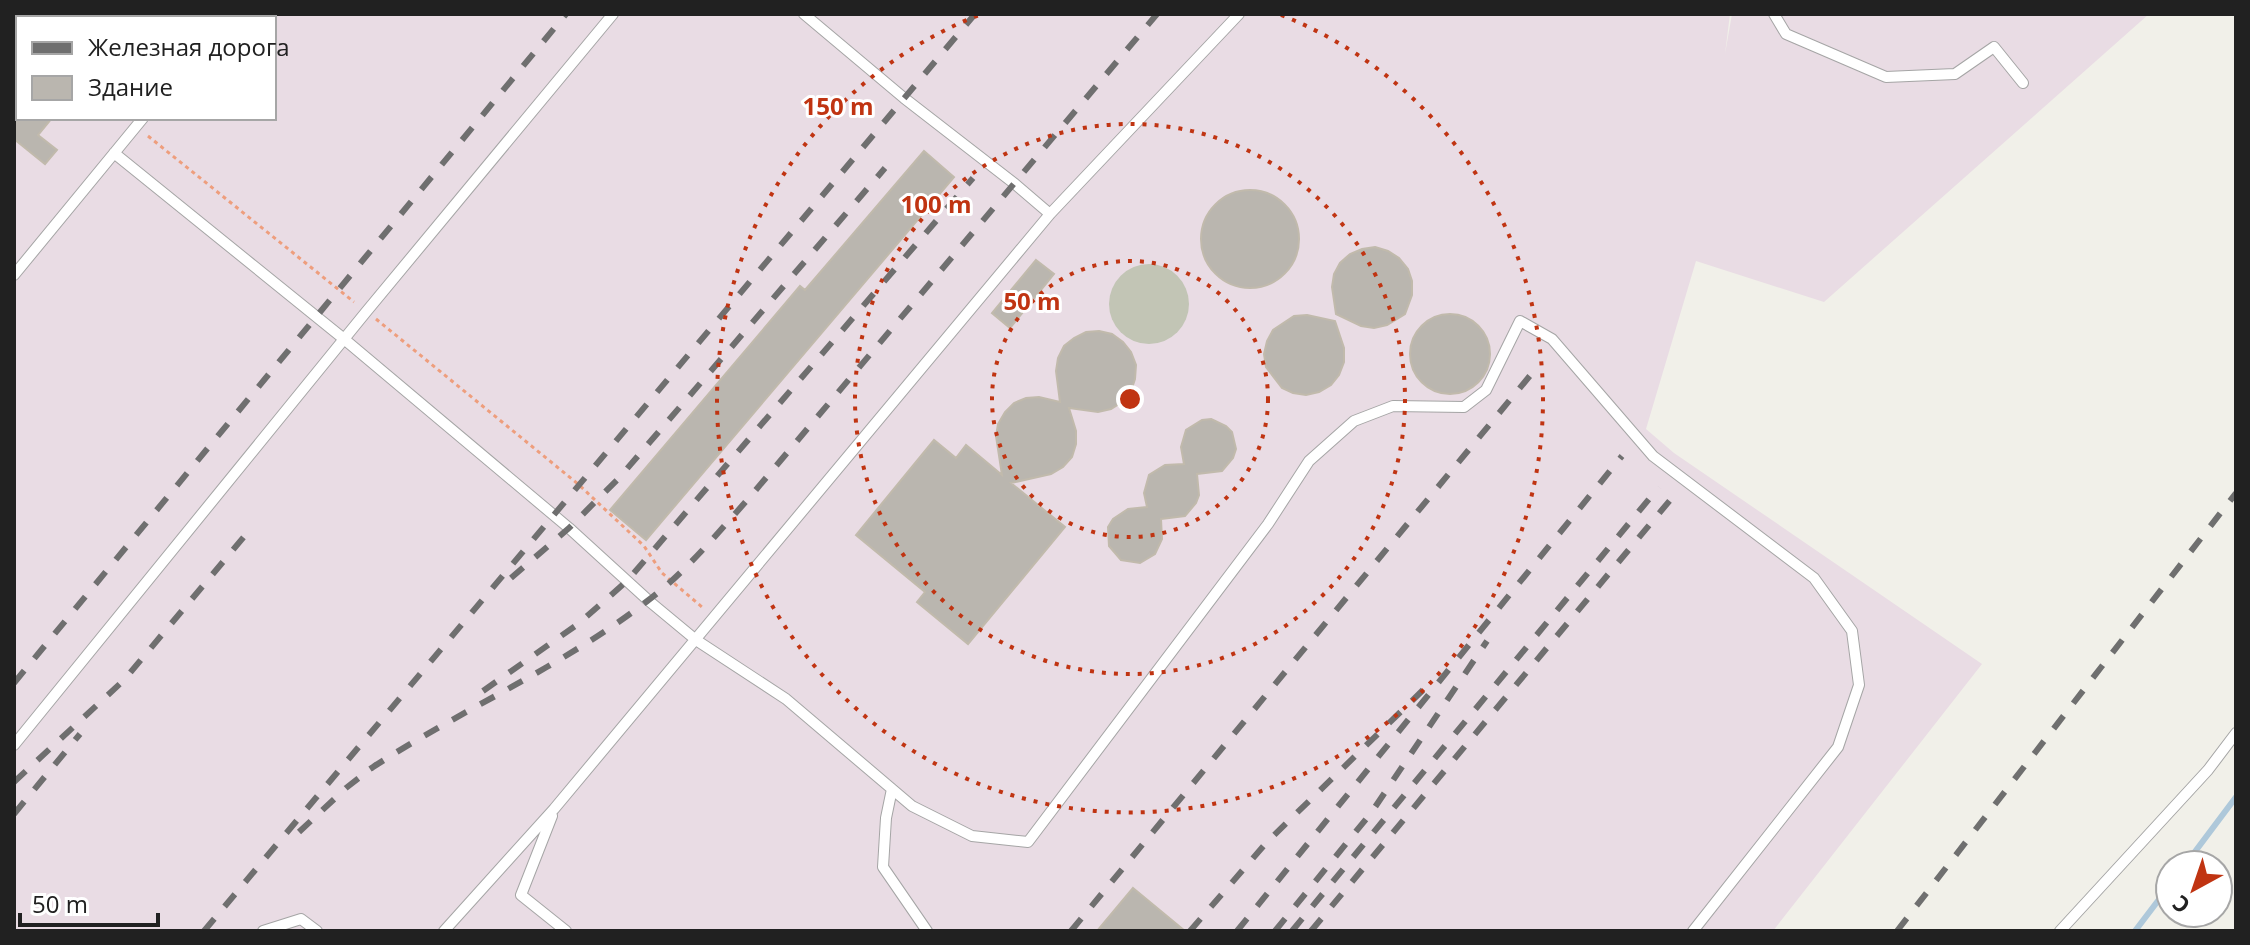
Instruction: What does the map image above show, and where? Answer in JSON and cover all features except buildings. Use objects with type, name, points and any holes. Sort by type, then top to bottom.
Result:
[{"type":"lane","points":[[14,745],[613,14]]},
{"type":"lane","points":[[804,14],[1050,214]]},
{"type":"lane","points":[[444,931],[554,809],[1050,214],[1239,14]]},
{"type":"lane","points":[[1774,14],[1786,34],[1886,77],[1955,74],[1994,47],[2023,83]]},
{"type":"lane","points":[[14,275],[139,122]]},
{"type":"lane","points":[[114,153],[344,339],[569,528],[696,640],[786,699],[912,806],[972,836],[1028,842],[1268,524],[1309,461],[1354,421],[1393,406],[1464,407],[1486,390],[1520,321],[1552,339],[1653,456],[1814,578],[1852,631],[1859,685],[1838,747],[1693,931]]},
{"type":"lane","points":[[2060,931],[2208,770],[2236,733]]},
{"type":"lane","points":[[892,789],[886,818],[883,867],[927,931]]},
{"type":"lane","points":[[554,809],[521,895],[566,931]]},
{"type":"lane","points":[[263,931],[301,919],[317,931]]},
{"type":"path","points":[[139,122],[578,484],[644,546],[662,573],[715,617]]},
{"type":"shaded area","points":[[14,14],[1730,14],[1725,54],[1732,14],[2149,14],[1824,302],[1696,261],[1646,429],[1674,453],[1982,664],[1773,931],[14,931]]},
{"type":"shaded area","points":[[1149,264],[1164,267],[1177,276],[1186,289],[1189,304],[1186,319],[1177,332],[1164,341],[1149,344],[1134,341],[1121,332],[1112,319],[1109,304],[1112,289],[1121,276],[1134,267]]},
{"type":"waterway","points":[[2197,849],[2236,797]]},
{"type":"waterway","points":[[2135,931],[2154,906]]},
{"type":"railway","points":[[14,683],[566,14]]},
{"type":"railway","points":[[204,931],[975,14]]},
{"type":"railway","points":[[370,769],[579,648],[674,579],[749,498],[1157,14]]},
{"type":"railway","points":[[511,578],[569,528],[619,478],[885,168]]},
{"type":"railway","points":[[483,691],[578,624],[627,581],[973,178]]},
{"type":"railway","points":[[1071,931],[1538,366]]},
{"type":"railway","points":[[1237,931],[1622,456]]},
{"type":"railway","points":[[1292,931],[1659,487]]},
{"type":"railway","points":[[1897,931],[2236,493]]},
{"type":"railway","points":[[1311,931],[1671,499]]},
{"type":"railway","points":[[14,782],[124,680],[253,526]]},
{"type":"railway","points":[[1275,931],[1371,813],[1487,641]]},
{"type":"railway","points":[[1190,931],[1267,842],[1423,690]]},
{"type":"railway","points":[[14,814],[80,734]]},
{"type":"railway","points":[[299,832],[377,764]]}]
